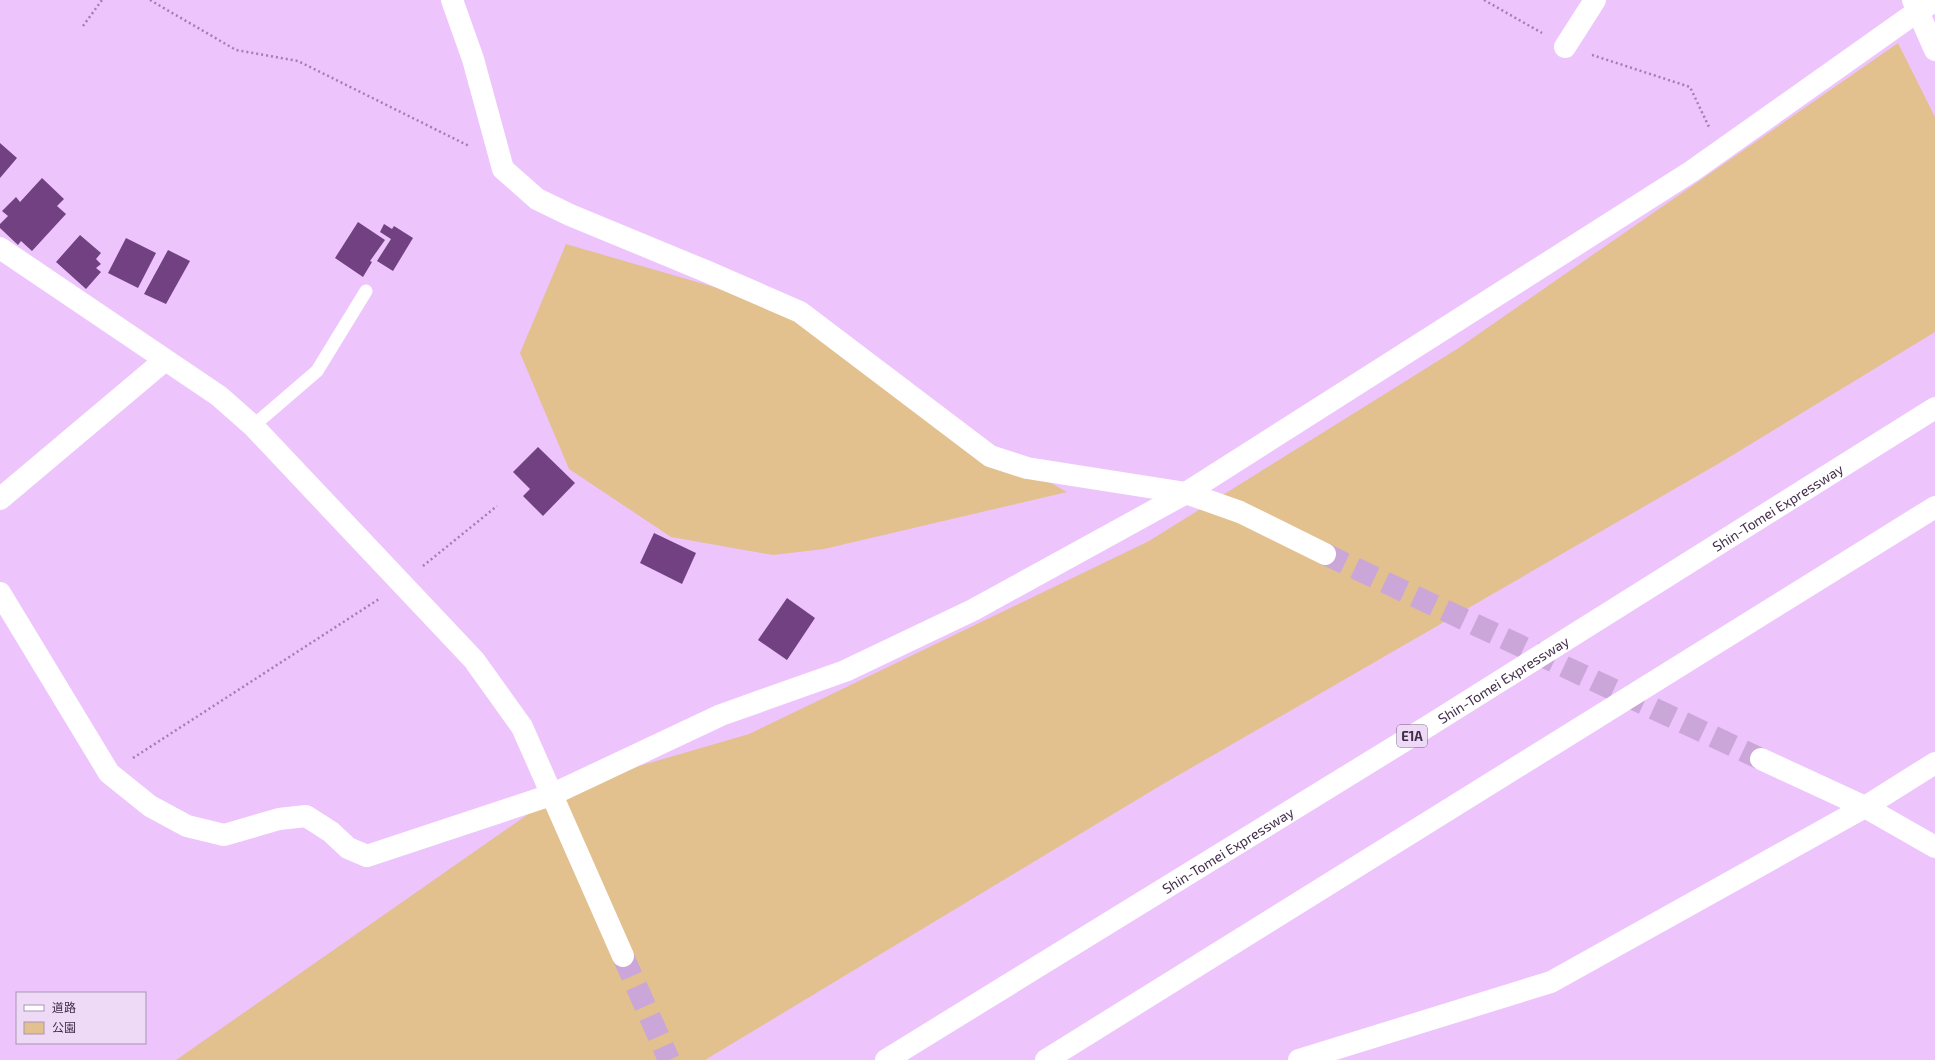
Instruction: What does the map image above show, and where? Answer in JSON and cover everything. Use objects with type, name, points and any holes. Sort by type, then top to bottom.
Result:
[{"type":"main road","points":[[452,0],[473,59],[503,169],[537,198],[557,208],[800,312],[990,456],[1028,468],[1186,493],[1240,512],[1325,554]]},
{"type":"main road","points":[[1565,47],[1595,0]]},
{"type":"main road","points":[[0,593],[109,773],[150,806],[187,826],[224,836],[278,819],[306,816],[331,832],[348,848],[367,856],[552,795],[721,715],[845,671],[973,610],[1186,493],[1565,253],[1692,171],[1922,4],[1935,50]]},
{"type":"main road","points":[[0,248],[219,396],[253,426],[474,660],[522,727],[623,956]]},
{"type":"main road","points":[[0,499],[166,360]]},
{"type":"main road","name":"Shin-Tomei Expressway","points":[[886,1060],[1430,725],[1935,408]]},
{"type":"main road","points":[[1046,1060],[1935,506]]},
{"type":"main road","points":[[1760,760],[1865,807],[1935,847]]},
{"type":"main road","points":[[1299,1060],[1551,982],[1865,807],[1935,763]]},
{"type":"lane","points":[[253,426],[317,371],[366,291]]},
{"type":"path","points":[[83,26],[102,0]]},
{"type":"path","points":[[150,0],[236,50],[298,61],[500,161]]},
{"type":"path","points":[[1484,0],[1565,47],[1690,87],[1721,150]]},
{"type":"path","points":[[109,773],[402,584],[497,506]]},
{"type":"green space","points":[[1898,43],[1935,117],[1935,332],[1723,461],[1158,787],[705,1060],[176,1060],[567,787],[749,734],[1149,541],[1457,349]]},
{"type":"green space","points":[[566,244],[800,312],[945,423],[1067,492],[824,549],[773,555],[671,537],[569,469],[520,353]]},
{"type":"building","points":[[0,143],[17,158],[0,178]]},
{"type":"building","points":[[42,178],[64,199],[57,206],[66,214],[32,251],[21,241],[18,245],[0,228],[0,224],[8,216],[2,211],[16,197],[20,202]]},
{"type":"building","points":[[358,222],[385,240],[370,261],[372,262],[363,277],[335,258]]},
{"type":"building","points":[[384,224],[392,229],[394,226],[413,238],[393,271],[377,261],[391,239],[380,232]]},
{"type":"building","points":[[80,235],[101,253],[96,259],[101,264],[96,268],[101,272],[86,289],[56,262]]},
{"type":"building","points":[[126,238],[156,253],[138,288],[108,273]]},
{"type":"building","points":[[168,250],[190,261],[166,304],[144,294]]},
{"type":"building","points":[[538,447],[575,483],[543,516],[523,496],[530,489],[513,472]]},
{"type":"building","points":[[654,533],[696,553],[682,584],[640,563]]},
{"type":"building","points":[[787,598],[815,618],[787,660],[758,640]]},
{"type":"tunnel","points":[[1325,554],[1761,759]]},
{"type":"tunnel","points":[[623,956],[669,1060]]}]
